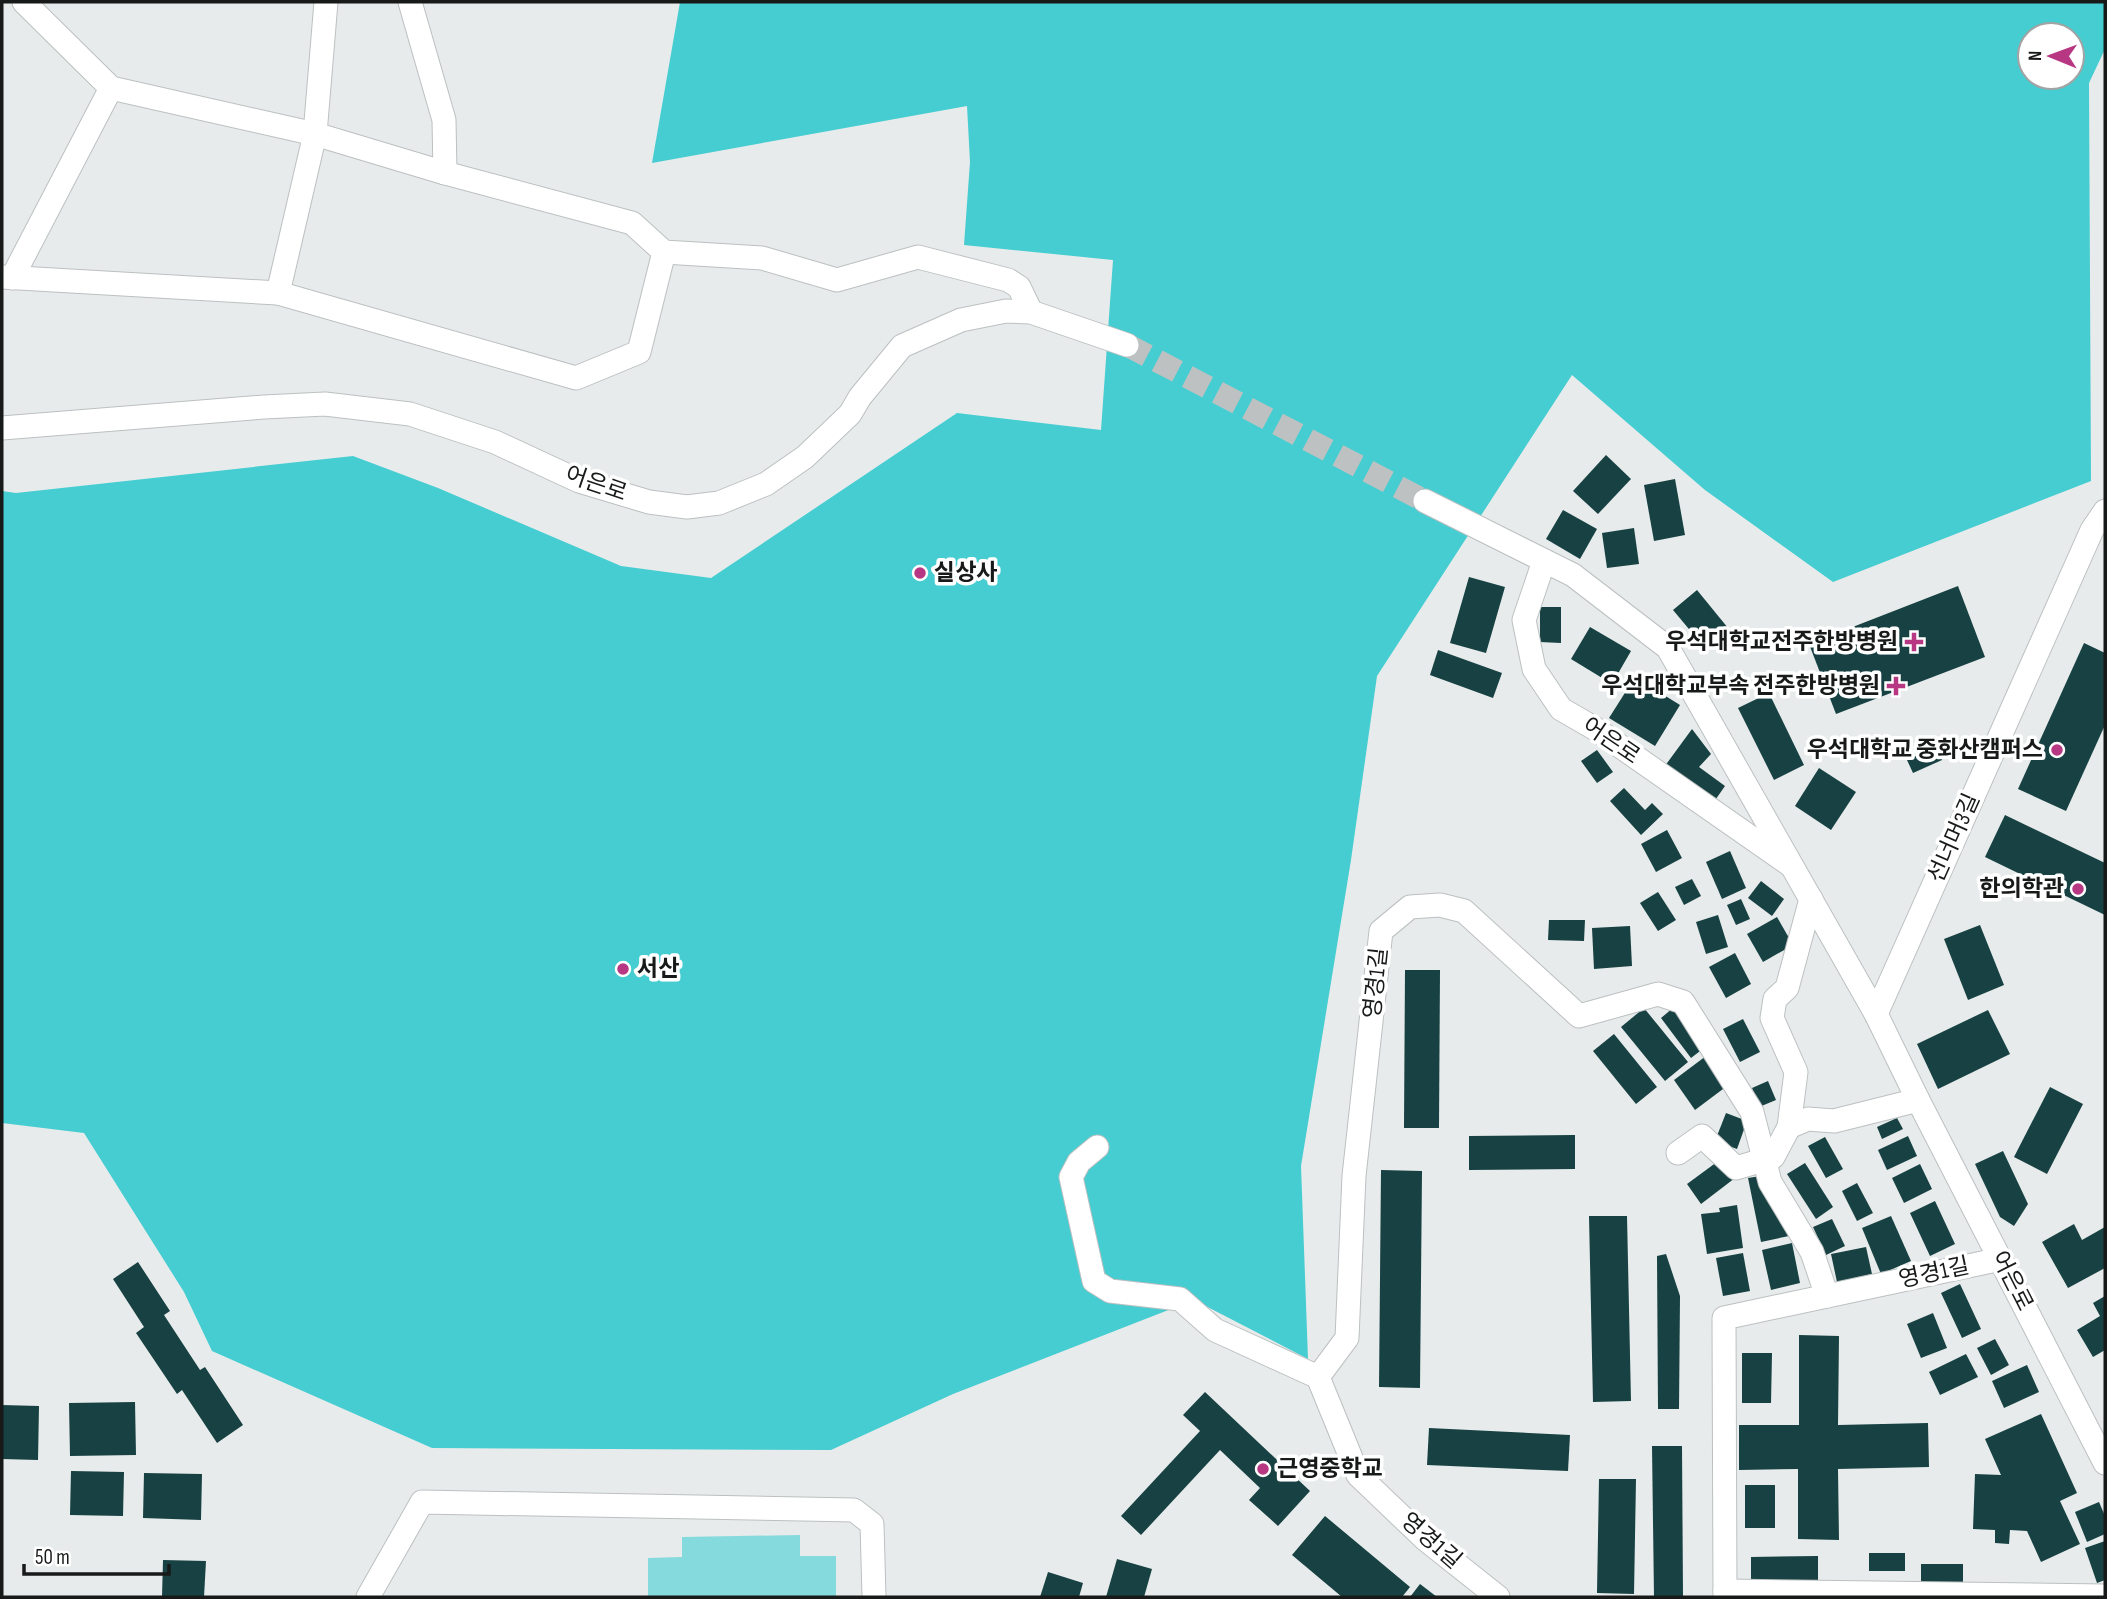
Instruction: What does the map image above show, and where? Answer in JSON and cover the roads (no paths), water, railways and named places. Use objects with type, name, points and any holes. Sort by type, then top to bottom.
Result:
[{"type":"street","points":[[24,2],[111,88],[315,134],[445,173],[632,223],[664,252],[762,258],[837,279],[918,257],[1008,280],[1019,287],[1031,312]]},
{"type":"street","points":[[278,293],[315,134],[326,2]]},
{"type":"street","points":[[410,2],[444,120],[445,173]]},
{"type":"street","points":[[111,88],[7,278],[278,293],[576,378],[639,352],[664,252]]},
{"type":"street","name":"어은로","points":[[2,428],[325,404],[398,412],[495,442],[579,481],[649,502],[687,507],[719,503],[766,484],[805,457],[849,414],[902,346],[961,320],[1006,311],[1031,312],[1127,345]]},
{"type":"street","name":"어은로","points":[[1425,501],[1573,575],[1668,648],[1876,1014],[2105,1463]]},
{"type":"street","name":"선너머3길","points":[[1876,1014],[2087,542],[2105,512]]},
{"type":"street","name":"어은로","points":[[1544,561],[1524,620],[1535,669],[1561,709],[1594,728],[1792,866]]},
{"type":"street","points":[[1678,1153],[1702,1136],[1736,1168],[1773,1157],[1788,1127],[1796,1072],[1772,1018],[1775,999],[1787,988],[1811,899]]},
{"type":"street","name":"영경1길","points":[[1498,1597],[1425,1539],[1358,1475],[1318,1377],[1346,1338],[1354,1176],[1381,931],[1410,908],[1440,905],[1464,911],[1579,1016],[1658,994],[1683,1002],[1752,1112],[1770,1182],[1812,1252],[1826,1296]]},
{"type":"street","points":[[1788,1127],[1808,1119],[1834,1121],[1918,1100]]},
{"type":"street","points":[[1097,1147],[1079,1162],[1071,1177],[1094,1281],[1110,1291],[1180,1298],[1215,1330],[1318,1377]]},
{"type":"street","name":"영경1길","points":[[1725,1594],[1724,1318],[2001,1258]]},
{"type":"street","points":[[368,1597],[422,1502],[854,1510],[872,1524],[874,1597]]},
{"type":"street","points":[[1725,1594],[2105,1596]]},
{"type":"tunnel","points":[[1127,345],[1425,501]]},
{"type":"place","name":"실상사","points":[[920,573]]},
{"type":"place","name":"우석대학교전주한방병원","points":[[1914,642]]},
{"type":"place","name":"우석대학교부속 전주한방병원","points":[[1896,686]]},
{"type":"place","name":"우석대학교 중화산캠퍼스","points":[[2057,750]]},
{"type":"place","name":"한의학관","points":[[2078,889]]},
{"type":"place","name":"서산","points":[[623,969]]},
{"type":"place","name":"근영중학교","points":[[1263,1469]]}]
